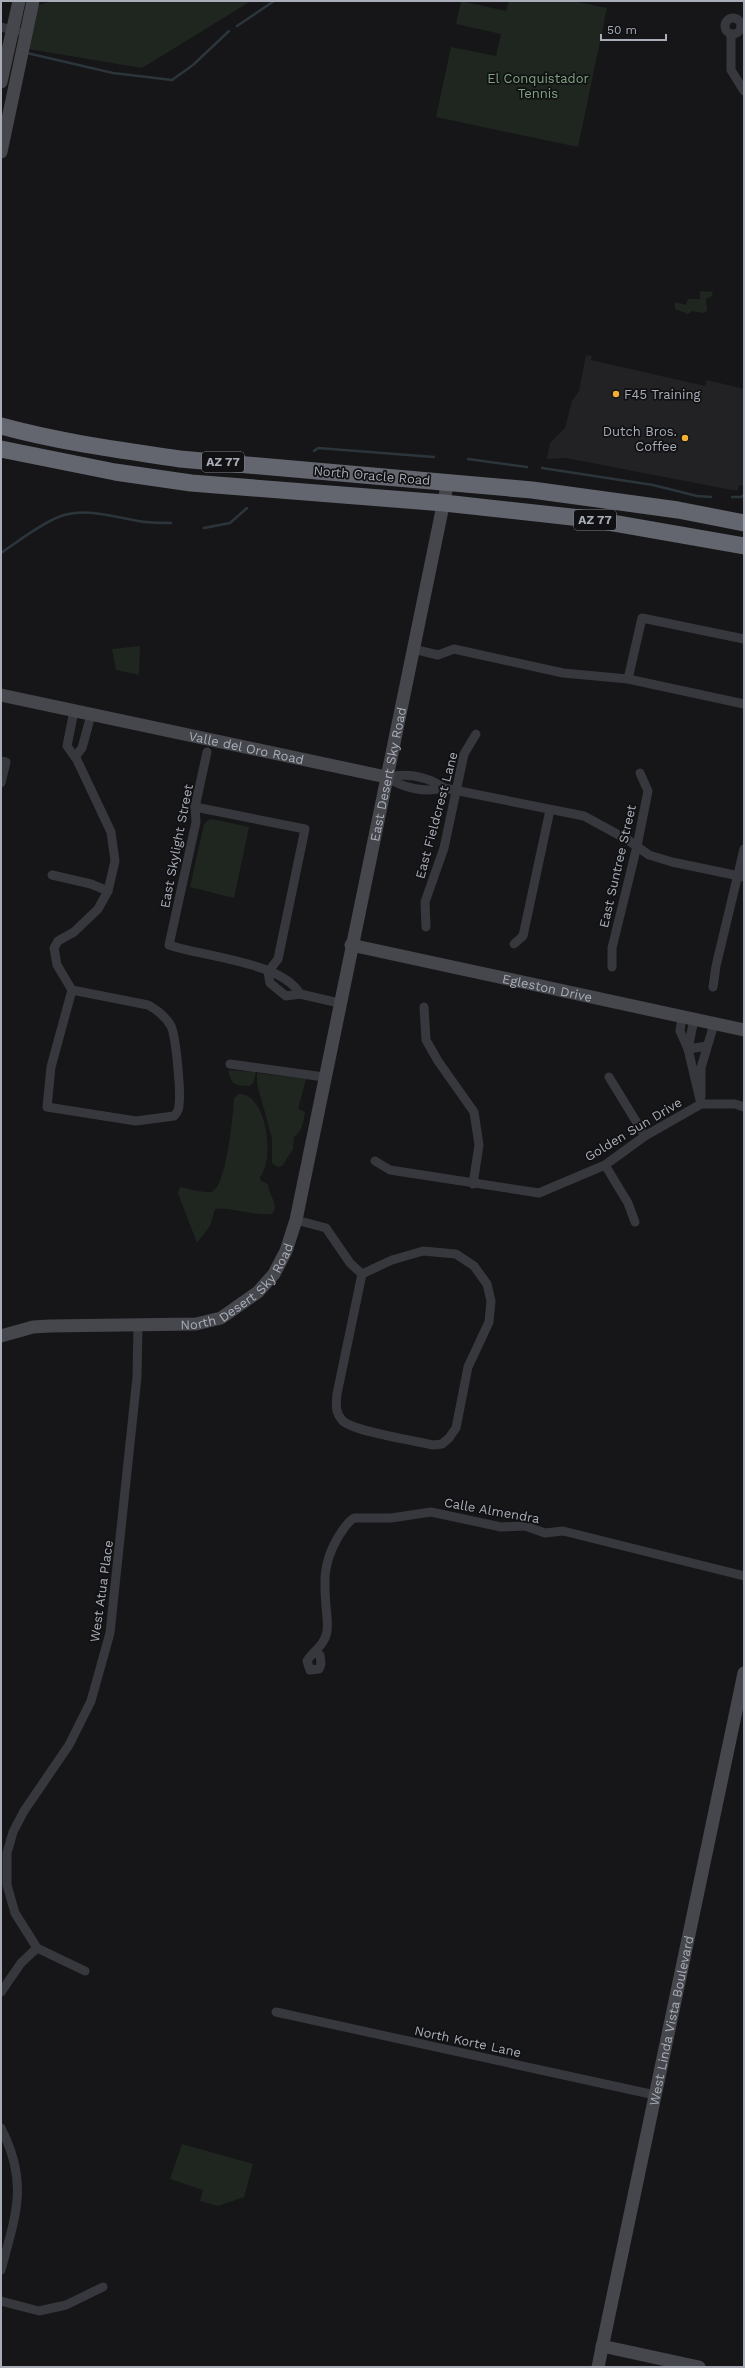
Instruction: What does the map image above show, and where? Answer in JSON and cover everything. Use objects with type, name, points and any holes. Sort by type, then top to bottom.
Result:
[{"type":"highway","name":"North Oracle Road","points":[[1,426],[115,449],[180,459],[448,481],[532,490],[722,518],[744,523]]},
{"type":"highway","name":"North Oracle Road","points":[[1,449],[115,472],[191,483],[444,504],[590,519],[744,546]]},
{"type":"highway","points":[[626,525],[638,517],[710,528],[716,526],[722,518]]},
{"type":"street","points":[[1,82],[8,49],[7,29],[19,1]]},
{"type":"street","points":[[1,152],[33,1]]},
{"type":"street","points":[[7,29],[26,32]]},
{"type":"street","points":[[731,34],[731,70],[744,91]]},
{"type":"street","name":"East Desert Sky Road","points":[[326,1072],[339,1003],[448,481]]},
{"type":"street","points":[[628,679],[642,618],[744,639]]},
{"type":"street","points":[[413,649],[438,655],[454,649],[563,672],[628,679],[744,704]]},
{"type":"street","name":"Valle del Oro Road","points":[[1,695],[386,777]]},
{"type":"street","points":[[72,990],[148,1005],[158,1010],[166,1018],[174,1036],[177,1067],[180,1104],[174,1116],[136,1121],[47,1107],[51,1067],[72,990],[57,965],[54,948],[58,940],[74,932],[98,909],[108,891],[115,861],[111,832],[75,757],[67,746],[74,711]]},
{"type":"street","points":[[75,757],[82,748],[91,715]]},
{"type":"street","name":"East Fieldcrest Lane","points":[[426,927],[425,902],[444,848],[464,754],[476,734]]},
{"type":"street","name":"East Skylight Street","points":[[207,752],[195,807],[196,822],[170,944],[243,962],[268,972]]},
{"type":"street","points":[[1,783],[3,761]]},
{"type":"street","name":"East Suntree Street","points":[[612,967],[612,948],[637,846],[648,791],[640,773]]},
{"type":"street","points":[[386,777],[401,774],[433,780],[444,788],[456,791],[591,819],[661,859],[741,876]]},
{"type":"street","points":[[195,807],[305,829],[278,959],[268,972],[270,983],[286,996],[300,994],[339,1003]]},
{"type":"street","points":[[514,944],[523,936],[550,810]]},
{"type":"street","points":[[713,986],[716,966],[741,876],[744,849]]},
{"type":"street","points":[[52,875],[91,884],[108,891]]},
{"type":"street","name":"Egleston Drive","points":[[351,945],[744,1030]]},
{"type":"street","points":[[424,1007],[426,1040],[438,1061],[474,1112],[479,1145],[473,1184]]},
{"type":"street","points":[[688,1018],[688,1049],[701,1104]]},
{"type":"street","points":[[701,1104],[701,1068],[714,1024]]},
{"type":"street","points":[[688,1049],[707,1046]]},
{"type":"street","points":[[230,1064],[326,1072]]},
{"type":"street","name":"North Desert Sky Road","points":[[1,1336],[33,1327],[196,1324],[221,1318],[239,1307],[258,1292],[274,1274],[286,1251],[296,1220],[326,1072]]},
{"type":"street","points":[[609,1077],[645,1136]]},
{"type":"street","name":"Golden Sun Drive","points":[[375,1160],[390,1170],[539,1193],[605,1165],[645,1136],[701,1104],[735,1104],[744,1107]]},
{"type":"street","points":[[605,1165],[628,1203],[635,1222]]},
{"type":"street","points":[[296,1220],[326,1228],[350,1263],[362,1274]]},
{"type":"street","points":[[423,1251],[456,1254],[474,1266],[487,1284],[491,1301],[489,1322],[468,1367],[456,1428],[449,1438],[442,1444],[433,1444],[356,1428],[343,1422],[336,1410],[337,1394],[362,1274],[392,1260],[423,1251]]},
{"type":"street","name":"West Atua Place","points":[[37,1948],[15,1913],[6,1885],[7,1853],[13,1832],[24,1811],[69,1745],[91,1701],[110,1632],[137,1377],[138,1326]]},
{"type":"street","name":"Calle Almendra","points":[[316,1653],[327,1631],[323,1578],[325,1566],[340,1535],[354,1518],[391,1518],[431,1512],[496,1526],[524,1526],[545,1533],[563,1531],[744,1576]]},
{"type":"street","name":"West Linda Vista Boulevard","points":[[598,2367],[744,1673]]},
{"type":"street","points":[[1,1992],[21,1963],[37,1948],[85,1971]]},
{"type":"street","name":"North Korte Lane","points":[[276,2012],[655,2095]]},
{"type":"street","points":[[1,2128],[10,2145],[15,2164],[18,2178],[18,2193],[16,2212],[1,2270]]},
{"type":"street","points":[[1,2301],[39,2311],[66,2305],[103,2287]]},
{"type":"street","points":[[602,2346],[699,2367]]},
{"type":"shaded area","points":[[586,355],[592,356],[591,360],[705,386],[707,380],[744,389],[744,486],[739,485],[738,490],[732,490],[566,458],[547,459],[550,443],[565,428],[572,401],[579,391]]},
{"type":"green space","points":[[54,1],[251,1],[142,68],[28,49],[38,5]]},
{"type":"green space","name":"El Conquistador Tennis","points":[[461,1],[506,11],[509,1],[572,1],[607,8],[578,147],[436,117],[451,47],[496,56],[501,34],[456,24]]},
{"type":"green space","points":[[700,291],[713,292],[712,296],[706,299],[707,310],[704,313],[692,311],[688,314],[675,309],[675,302],[686,305],[688,299],[700,299]]},
{"type":"green space","points":[[140,646],[139,675],[116,670],[112,649]]},
{"type":"green space","points":[[213,819],[249,827],[234,898],[190,887],[204,824],[208,820]]},
{"type":"green space","points":[[228,1070],[256,1072],[253,1083],[249,1086],[234,1083]]},
{"type":"green space","points":[[257,1073],[306,1079],[298,1109],[305,1112],[303,1122],[301,1129],[294,1137],[293,1149],[282,1166],[277,1167],[272,1163],[272,1138],[257,1084]]},
{"type":"green space","points":[[239,1094],[249,1097],[256,1104],[262,1115],[266,1129],[267,1157],[265,1169],[260,1177],[261,1181],[268,1184],[275,1207],[274,1211],[272,1214],[257,1214],[220,1208],[215,1209],[210,1226],[197,1243],[178,1193],[180,1187],[196,1191],[211,1192],[217,1187],[221,1178],[228,1149],[234,1098]]},
{"type":"green space","points":[[182,2144],[253,2164],[244,2197],[218,2206],[200,2201],[203,2190],[170,2179]]},
{"type":"waterway","points":[[237,26],[274,1]]},
{"type":"waterway","points":[[27,53],[113,73],[172,80],[193,65],[229,31]]},
{"type":"waterway","points":[[314,451],[318,448],[434,457]]},
{"type":"waterway","points":[[468,459],[527,467]]},
{"type":"waterway","points":[[542,468],[653,485],[697,496],[711,497]]},
{"type":"waterway","points":[[732,497],[741,497],[744,495]]},
{"type":"waterway","points":[[204,528],[230,523],[247,508]]},
{"type":"waterway","points":[[1,553],[49,522],[64,515],[73,513],[82,512],[111,515],[142,522],[171,523]]},
{"type":"place","name":"F45 Training","points":[[616,394]]},
{"type":"place","name":"Dutch Bros. Coffee","points":[[685,438]]}]
